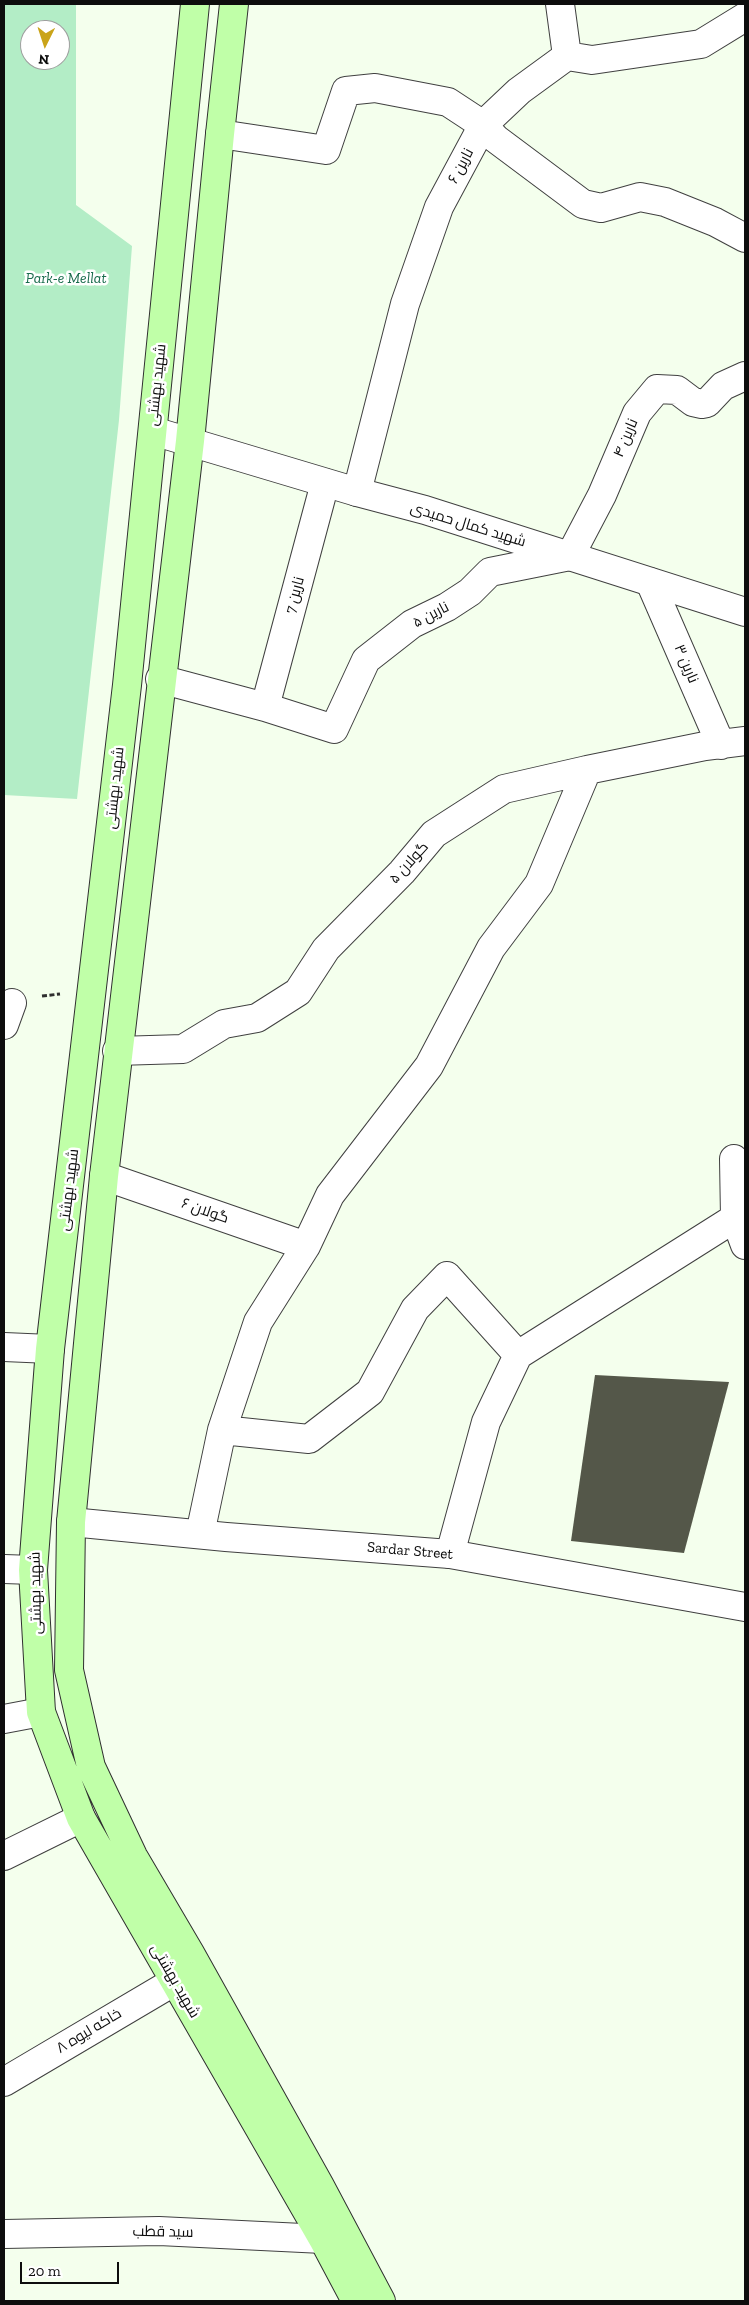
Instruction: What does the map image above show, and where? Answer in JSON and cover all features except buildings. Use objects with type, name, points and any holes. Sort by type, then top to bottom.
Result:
[{"type":"main road","name":"شهید بهشتی","points":[[195,4],[127,684],[50,1349],[33,1570],[41,1712],[81,1818],[323,2239],[356,2301]]},
{"type":"main road","name":"شهید بهشتی","points":[[234,4],[190,441],[160,679],[104,1176],[71,1522],[69,1670],[91,1767],[133,1856],[190,1953],[320,2186],[380,2301]]},
{"type":"street","points":[[560,4],[567,56],[592,60],[700,44],[745,17]]},
{"type":"street","name":"نارین ۶","points":[[357,492],[408,295],[439,207],[483,125],[519,91],[567,56]]},
{"type":"street","points":[[220,134],[326,150],[346,91],[375,88],[448,102],[483,125],[496,139],[583,204],[601,208],[640,197],[665,202],[715,222],[745,238]]},
{"type":"street","name":"نارین ۴","points":[[570,556],[602,496],[637,413],[657,389],[677,390],[693,402],[702,404],[707,403],[723,386],[745,376]]},
{"type":"street","name":"شهید کمال حمیدی","points":[[152,431],[325,483],[426,510],[745,612]]},
{"type":"street","name":"نارین 7","points":[[265,707],[325,483]]},
{"type":"street","name":"نارین ۵","points":[[265,707],[334,729],[366,660],[412,624],[447,607],[470,592],[490,572],[570,556]]},
{"type":"street","name":"نارین ۳","points":[[650,582],[733,743]]},
{"type":"street","points":[[160,679],[265,707]]},
{"type":"street","name":"گولان ۵","points":[[117,1051],[183,1049],[224,1024],[257,1018],[298,992],[326,949],[402,872],[434,834],[504,789],[705,746],[733,743]]},
{"type":"street","points":[[200,1534],[222,1430],[258,1322],[306,1246],[330,1195],[429,1066],[491,948],[539,884],[587,770]]},
{"type":"street","points":[[734,1159],[735,1218],[745,1245]]},
{"type":"street","name":"گولان ۶","points":[[104,1176],[306,1246]]},
{"type":"street","points":[[450,1554],[486,1422],[518,1354],[573,1322],[735,1218]]},
{"type":"street","points":[[222,1430],[309,1439],[370,1392],[415,1309],[446,1276],[518,1354]]},
{"type":"street","points":[[4,1347],[50,1349]]},
{"type":"street","name":"Sardar Street","points":[[71,1522],[450,1554],[745,1608]]},
{"type":"street","points":[[4,1569],[33,1570]]},
{"type":"street","points":[[4,1719],[41,1712]]},
{"type":"street","points":[[4,1856],[81,1818]]},
{"type":"street","name":"خاکه لیوه ۸","points":[[4,2082],[175,1981]]},
{"type":"street","name":"سید قطب","points":[[4,2234],[159,2231],[323,2239]]},
{"type":"green space","name":"Park-e Mellat","points":[[4,4],[76,4],[76,205],[132,246],[119,420],[77,799],[4,795]]}]
